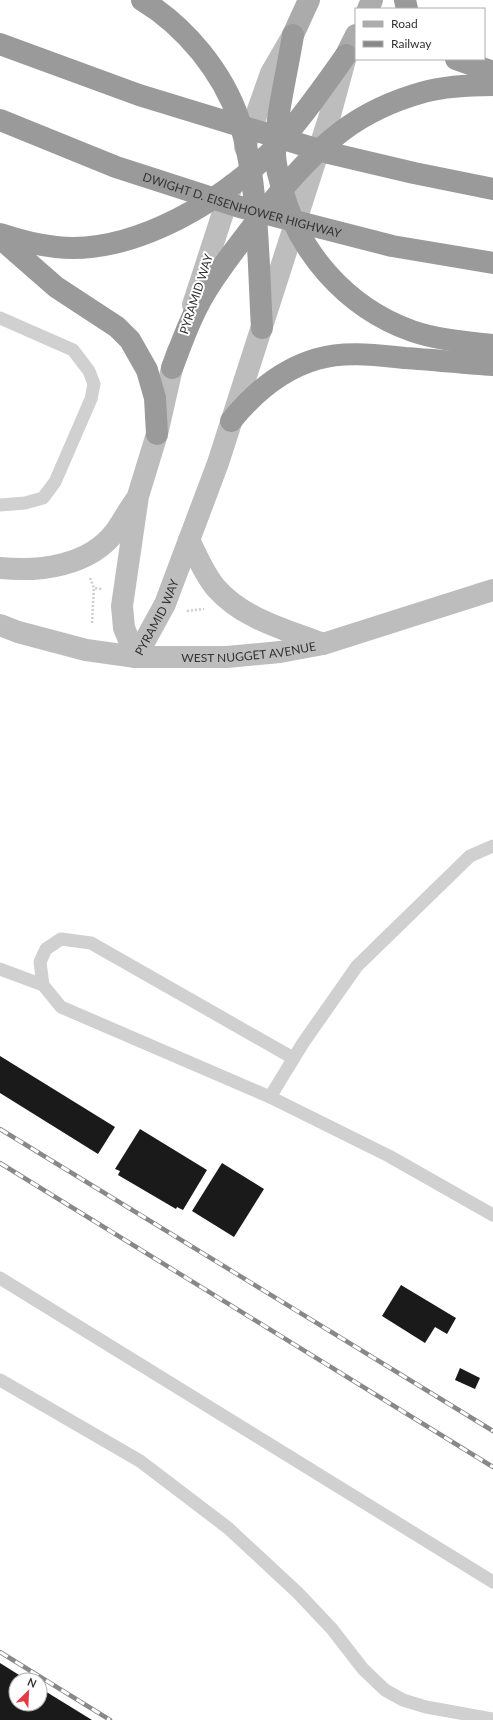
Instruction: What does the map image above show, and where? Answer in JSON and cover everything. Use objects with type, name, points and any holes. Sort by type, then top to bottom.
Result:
[{"type":"highway","points":[[142,0],[153,7],[184,33],[209,63],[222,85],[239,120],[250,170],[256,222],[262,328]]},
{"type":"highway","points":[[293,34],[277,119],[275,156],[282,191],[288,211],[302,240],[318,263],[335,282],[353,299],[377,315],[414,332],[439,338],[493,345]]},
{"type":"highway","points":[[0,44],[139,95],[329,153],[414,173],[493,189]]},
{"type":"highway","points":[[0,234],[25,242],[57,248],[88,247],[116,242],[178,220],[201,207],[232,186],[276,146],[303,114],[346,55]]},
{"type":"highway","points":[[459,60],[493,72]]},
{"type":"highway","points":[[172,368],[190,321],[205,293],[222,267],[282,191],[318,153],[342,131],[369,114],[396,101],[424,92],[451,87],[493,85]]},
{"type":"highway","name":"DWIGHT D. EISENHOWER HIGHWAY","points":[[0,120],[116,167],[240,207],[392,246],[493,263]]},
{"type":"highway","points":[[0,238],[56,287],[117,327],[130,340],[147,370],[155,398],[157,434]]},
{"type":"highway","points":[[232,421],[255,396],[274,379],[316,359],[340,354],[362,354],[493,365]]},
{"type":"main road","name":"PYRAMID WAY","points":[[293,34],[309,0]]},
{"type":"main road","name":"PYRAMID WAY","points":[[346,55],[355,37]]},
{"type":"street","name":"PYRAMID WAY","points":[[136,657],[124,628],[122,606],[138,496],[157,434],[172,368],[245,146],[271,73],[293,34]]},
{"type":"street","name":"PYRAMID WAY","points":[[136,657],[164,604],[218,463],[330,115],[346,55]]},
{"type":"street","points":[[0,568],[39,568],[61,565],[81,559],[100,546],[115,532],[138,496]]},
{"type":"street","points":[[189,540],[202,566],[215,587],[235,605],[253,617],[323,644]]},
{"type":"street","name":"WEST NUGGET AVENUE","points":[[0,625],[18,632],[86,650],[136,657],[227,657],[280,652],[323,644],[493,590]]},
{"type":"lane","points":[[0,318],[73,350],[89,371],[94,384],[91,400],[55,482],[43,498],[25,503],[0,505]]},
{"type":"lane","points":[[270,1097],[293,1058],[357,966],[470,856],[493,846]]},
{"type":"lane","points":[[43,985],[40,962],[46,949],[61,940],[91,943],[293,1058]]},
{"type":"lane","points":[[0,969],[43,985],[61,1006],[270,1097],[389,1156],[493,1215]]},
{"type":"lane","points":[[0,1278],[493,1582]]},
{"type":"lane","points":[[0,1380],[140,1461],[228,1528],[298,1593],[332,1629],[363,1669],[385,1690],[403,1700],[426,1707],[493,1719]]},
{"type":"path","points":[[90,578],[94,588],[92,623]]},
{"type":"path","points":[[94,588],[105,590]]},
{"type":"path","points":[[184,612],[205,608]]},
{"type":"building","points":[[0,1056],[115,1127],[98,1154],[0,1093]]},
{"type":"building","points":[[140,1129],[207,1170],[183,1210],[177,1207],[176,1209],[118,1175],[120,1171],[115,1169]]},
{"type":"building","points":[[222,1163],[264,1189],[234,1237],[192,1211]]},
{"type":"building","points":[[401,1285],[456,1318],[447,1334],[435,1327],[425,1343],[382,1316]]},
{"type":"building","points":[[460,1368],[480,1378],[475,1389],[455,1380]]},
{"type":"building","points":[[0,1663],[14,1672],[8,1672],[8,1712],[48,1712],[48,1693],[92,1720],[0,1720]]},
{"type":"railway","points":[[0,1129],[493,1431]]},
{"type":"railway","points":[[0,1163],[493,1467]]},
{"type":"railway","points":[[0,1652],[110,1720]]}]
